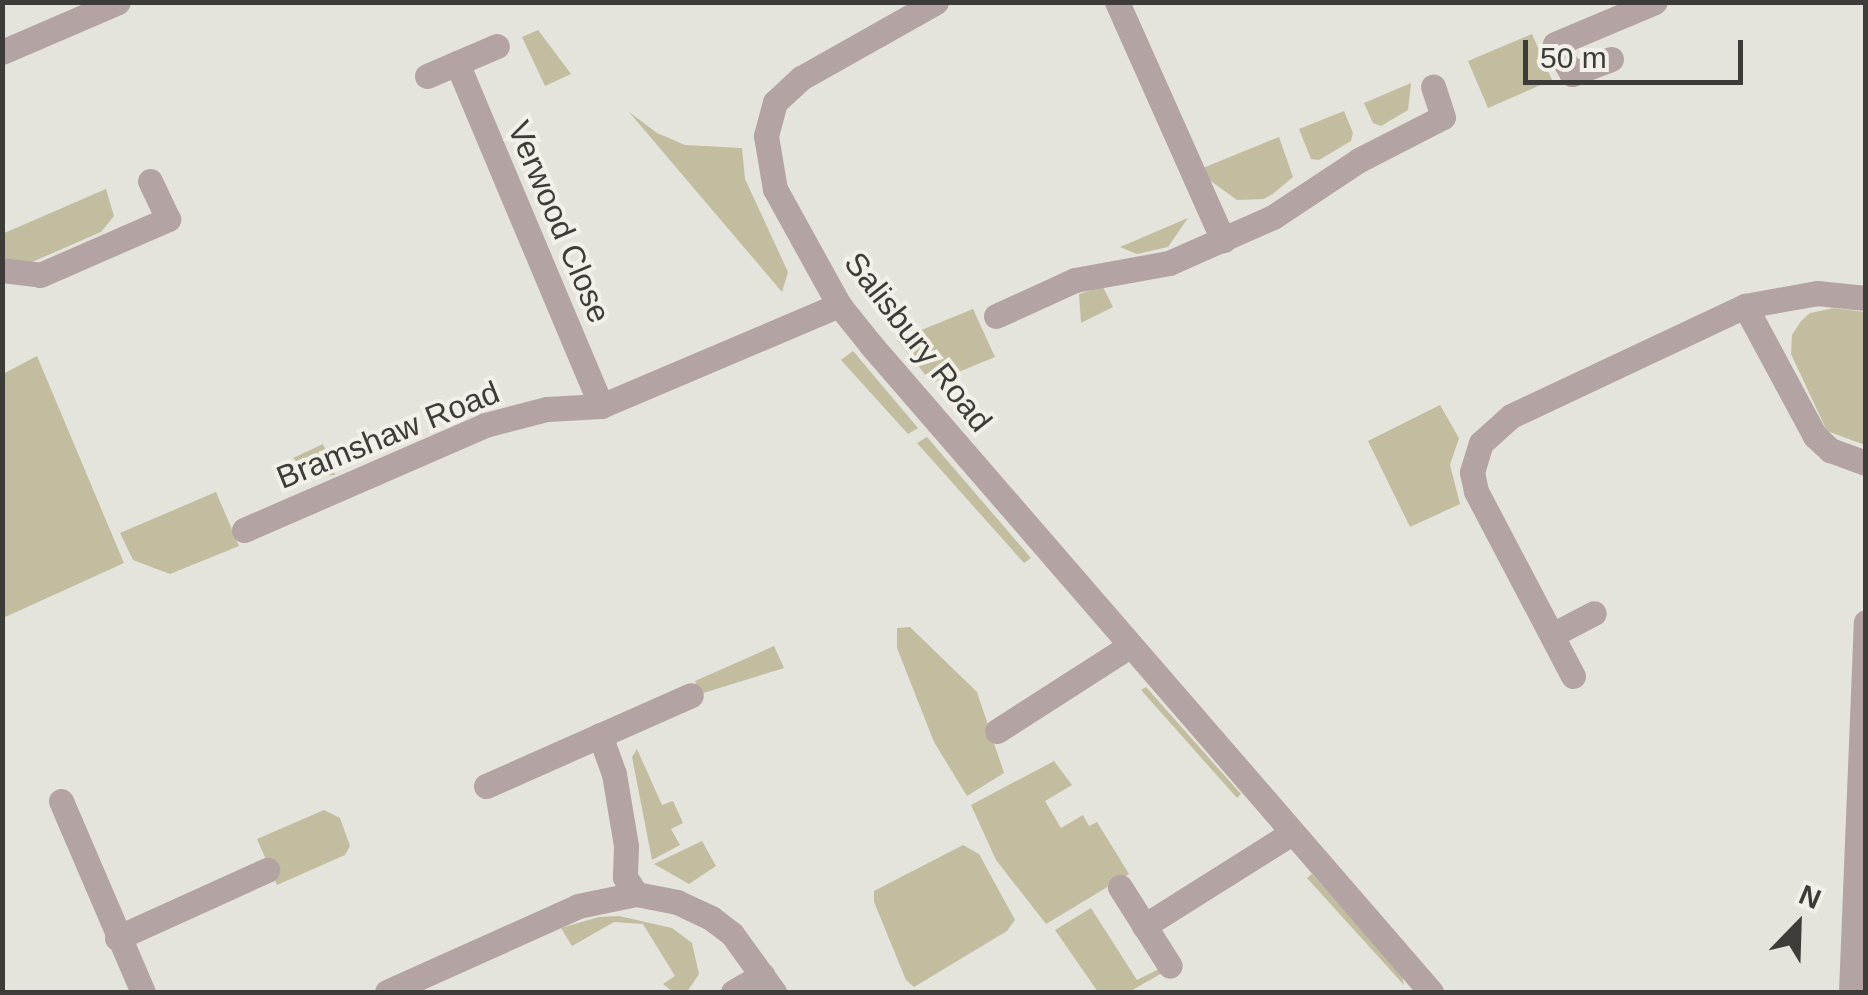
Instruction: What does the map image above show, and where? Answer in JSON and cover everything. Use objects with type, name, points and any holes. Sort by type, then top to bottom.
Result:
[{"type":"street","points":[[2,52],[118,2]]},
{"type":"street","points":[[1117,2],[1223,240]]},
{"type":"street","points":[[1610,59],[1572,74],[1555,44],[1655,2]]},
{"type":"street","name":"Salisbury Road","points":[[929,4],[801,78],[775,102],[766,136],[775,189],[839,305],[1128,647],[1431,992]]},
{"type":"street","points":[[428,76],[496,46]]},
{"type":"street","name":"Verwood Close","points":[[457,63],[601,406]]},
{"type":"street","points":[[996,316],[1075,280],[1169,263],[1273,217],[1359,160],[1443,116],[1433,88]]},
{"type":"street","points":[[2,270],[40,275],[168,219],[150,181]]},
{"type":"street","points":[[1573,676],[1476,490],[1472,472],[1481,444],[1511,416],[1745,306],[1817,293],[1866,298]]},
{"type":"street","name":"Bramshaw Road","points":[[244,530],[486,425],[548,409],[601,406],[839,305]]},
{"type":"street","points":[[1745,306],[1814,436],[1830,450],[1866,462]]},
{"type":"street","points":[[1552,635],[1594,613]]},
{"type":"street","points":[[1851,992],[1866,622]]},
{"type":"street","points":[[996,730],[1128,647]]},
{"type":"street","points":[[486,786],[691,694]]},
{"type":"street","points":[[600,735],[617,792],[626,846],[625,877],[636,894]]},
{"type":"street","points":[[61,801],[143,992]]},
{"type":"street","points":[[1144,926],[1290,834]]},
{"type":"street","points":[[117,938],[266,870]]},
{"type":"street","points":[[1120,886],[1170,966]]},
{"type":"street","points":[[387,992],[578,906],[636,894],[677,902],[711,918],[732,934],[768,984],[733,992]]},
{"type":"shaded area","points":[[538,30],[571,74],[545,86],[522,37]]},
{"type":"shaded area","points":[[1532,34],[1552,80],[1488,108],[1468,61]]},
{"type":"shaded area","points":[[1411,83],[1408,110],[1381,126],[1373,123],[1364,103]]},
{"type":"shaded area","points":[[1344,111],[1353,133],[1351,141],[1319,160],[1311,159],[1299,129]]},
{"type":"shaded area","points":[[629,112],[657,133],[685,145],[742,148],[745,179],[788,272],[782,292]]},
{"type":"shaded area","points":[[1279,137],[1293,177],[1264,199],[1237,200],[1208,179],[1203,168]]},
{"type":"shaded area","points":[[106,189],[114,216],[101,232],[32,262],[3,258],[2,234]]},
{"type":"shaded area","points":[[1188,218],[1168,247],[1137,254],[1120,247]]},
{"type":"shaded area","points":[[1103,287],[1113,307],[1081,323],[1079,294]]},
{"type":"shaded area","points":[[1834,308],[1865,312],[1865,445],[1827,431],[1791,354],[1792,335],[1801,321],[1810,313]]},
{"type":"shaded area","points":[[973,309],[995,357],[932,383],[897,340]]},
{"type":"shaded area","points":[[853,351],[918,428],[908,434],[841,360]]},
{"type":"shaded area","points":[[37,356],[124,563],[3,618],[3,374]]},
{"type":"shaded area","points":[[1440,405],[1459,438],[1450,465],[1460,504],[1410,527],[1368,441]]},
{"type":"shaded area","points":[[927,437],[1031,558],[1024,563],[917,443]]},
{"type":"shaded area","points":[[323,444],[335,475],[313,476],[293,458]]},
{"type":"shaded area","points":[[216,492],[239,546],[170,574],[133,560],[120,533]]},
{"type":"shaded area","points":[[910,627],[977,692],[1004,773],[967,796],[934,742],[897,648],[897,628]]},
{"type":"shaded area","points":[[774,646],[784,668],[700,694],[695,681]]},
{"type":"shaded area","points":[[1146,687],[1241,794],[1237,798],[1141,690]]},
{"type":"shaded area","points":[[637,749],[662,805],[673,801],[683,823],[671,829],[680,845],[652,860],[632,757]]},
{"type":"shaded area","points":[[1054,761],[1072,785],[1045,801],[1061,828],[1083,815],[1089,826],[1097,822],[1129,874],[1046,924],[996,860],[971,805]]},
{"type":"shaded area","points":[[324,810],[340,818],[350,846],[345,855],[277,885],[257,839]]},
{"type":"shaded area","points":[[702,841],[716,866],[689,884],[654,864]]},
{"type":"shaded area","points":[[963,845],[979,854],[1015,920],[1007,931],[914,987],[906,980],[874,902],[874,891]]},
{"type":"shaded area","points":[[1312,874],[1401,973],[1404,985],[1307,878]]},
{"type":"shaded area","points":[[1091,908],[1137,980],[1165,966],[1169,969],[1129,992],[1098,992],[1055,930]]},
{"type":"shaded area","points":[[619,916],[672,928],[692,943],[699,974],[687,992],[673,992],[663,984],[675,976],[643,924],[614,922],[572,946],[561,928],[599,917]]}]
